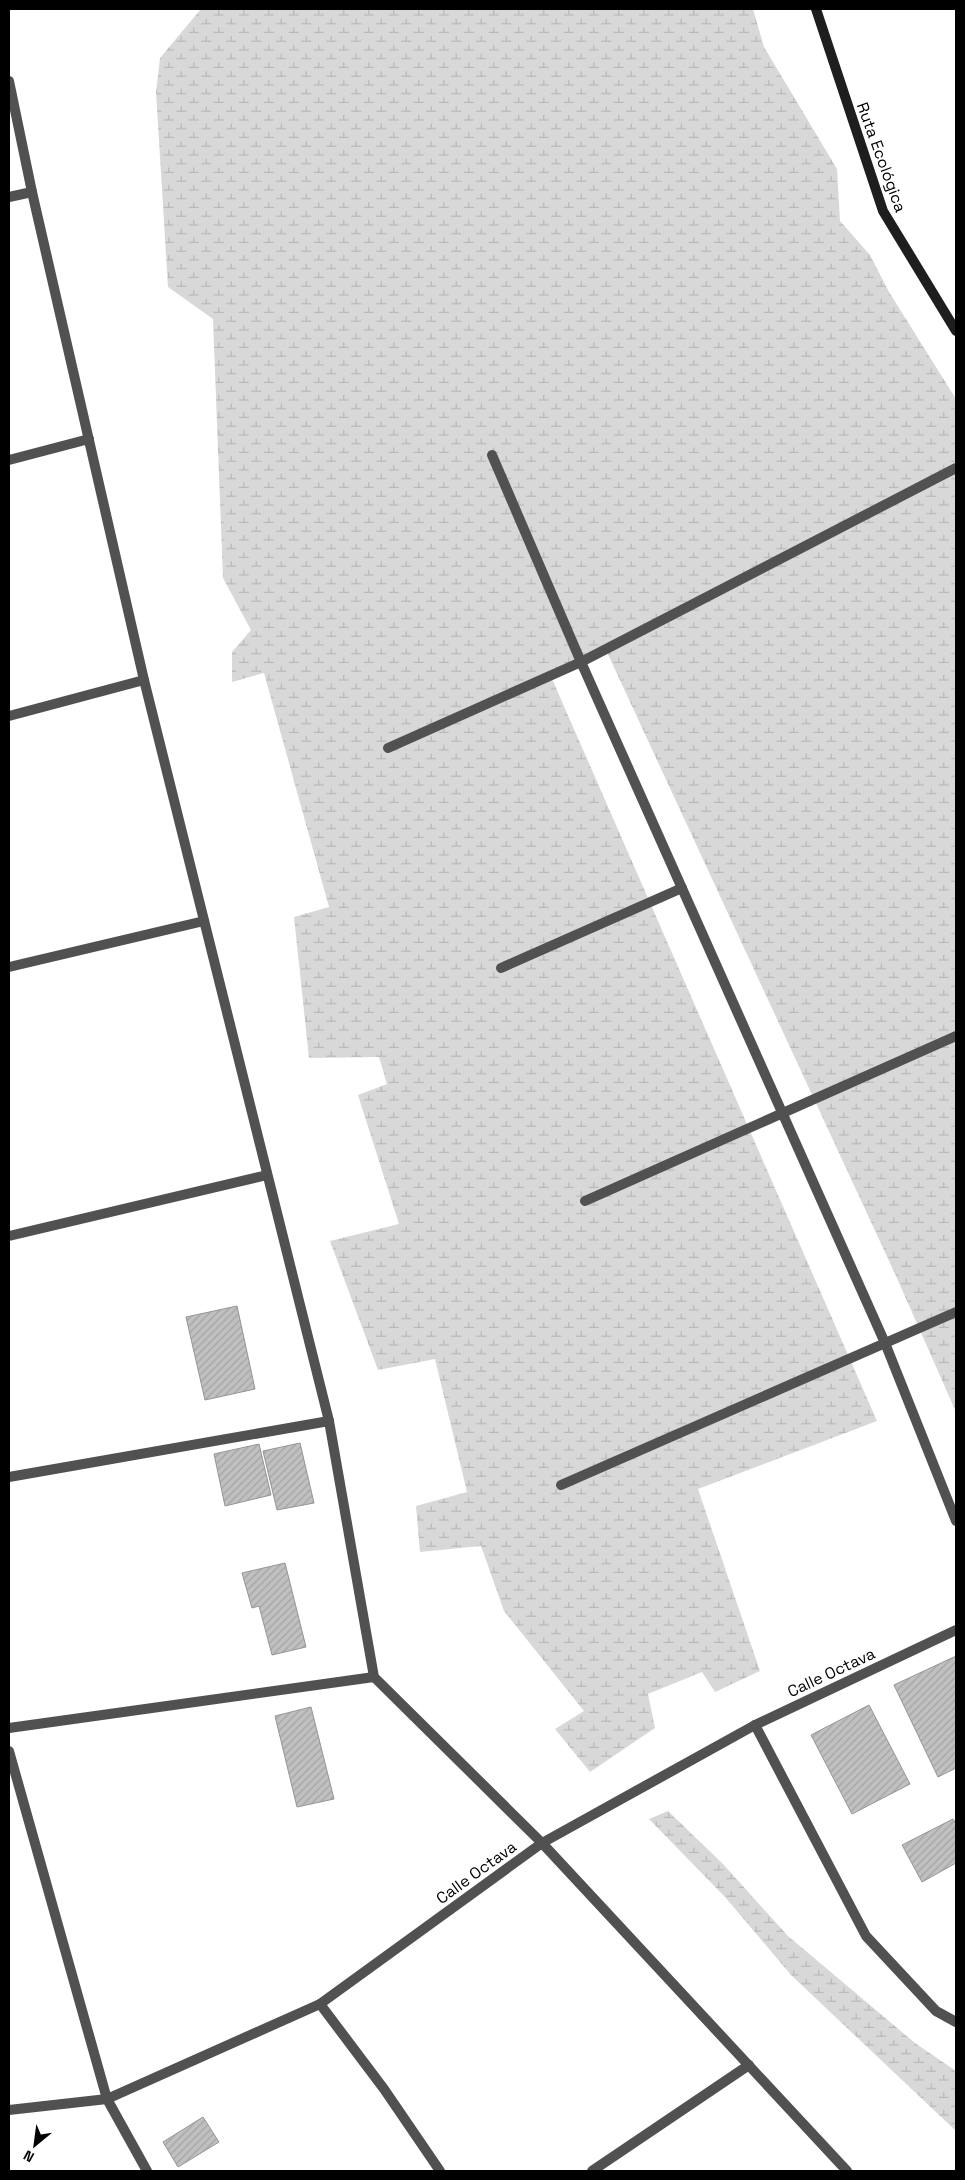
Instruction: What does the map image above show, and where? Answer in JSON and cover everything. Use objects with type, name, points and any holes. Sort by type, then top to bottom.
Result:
[{"type":"main road","name":"Ruta Ecológica","points":[[816,9],[883,211],[956,331]]},
{"type":"street","points":[[9,82],[32,192],[144,680],[329,1421],[374,1677],[542,1843],[847,2171]]},
{"type":"street","points":[[9,197],[32,192]]},
{"type":"street","points":[[9,460],[89,438]]},
{"type":"street","points":[[492,455],[581,662],[885,1343],[956,1521]]},
{"type":"street","points":[[388,748],[581,662],[956,468]]},
{"type":"street","points":[[9,716],[144,680]]},
{"type":"street","points":[[502,968],[682,888]]},
{"type":"street","points":[[9,967],[204,921]]},
{"type":"street","points":[[585,1201],[956,1036]]},
{"type":"street","points":[[9,1236],[267,1175]]},
{"type":"street","points":[[561,1485],[956,1312]]},
{"type":"street","points":[[9,1477],[329,1421]]},
{"type":"street","name":"Calle Octava","points":[[9,2110],[107,2099],[320,2004],[542,1843],[755,1724],[956,1630]]},
{"type":"street","points":[[9,1728],[374,1677]]},
{"type":"street","points":[[755,1724],[866,1936],[936,2012],[956,2022]]},
{"type":"street","points":[[9,1751],[107,2099],[147,2171]]},
{"type":"street","points":[[320,2004],[384,2089],[440,2171]]},
{"type":"street","points":[[592,2171],[749,2065]]},
{"type":"green space","points":[[201,9],[753,9],[764,47],[837,169],[840,221],[870,255],[889,292],[956,399],[956,1412],[896,1276],[606,650],[549,672],[877,1421],[698,1489],[760,1671],[715,1692],[702,1672],[648,1694],[655,1728],[590,1772],[555,1729],[584,1711],[504,1611],[481,1546],[420,1552],[416,1506],[467,1492],[435,1359],[378,1370],[330,1241],[399,1224],[358,1095],[387,1084],[379,1057],[309,1058],[294,917],[329,907],[264,673],[232,682],[232,652],[251,630],[223,578],[213,319],[168,287],[156,92],[160,58]]},
{"type":"green space","points":[[668,1811],[723,1864],[788,1936],[915,2043],[956,2071],[956,2131],[791,1975],[725,1897],[649,1819]]},
{"type":"building","points":[[237,1306],[255,1389],[205,1400],[186,1317]]},
{"type":"building","points":[[300,1443],[314,1503],[277,1510],[263,1451]]},
{"type":"building","points":[[259,1444],[271,1495],[225,1506],[214,1454]]},
{"type":"building","points":[[285,1563],[306,1647],[272,1655],[259,1606],[252,1608],[242,1573]]},
{"type":"building","points":[[956,1656],[956,1768],[938,1777],[894,1685]]},
{"type":"building","points":[[869,1705],[910,1784],[852,1814],[811,1735]]},
{"type":"building","points":[[311,1707],[334,1799],[297,1807],[275,1716]]},
{"type":"building","points":[[953,1819],[956,1824],[956,1863],[922,1882],[902,1845]]},
{"type":"building","points":[[203,2117],[219,2142],[178,2167],[163,2142]]}]
